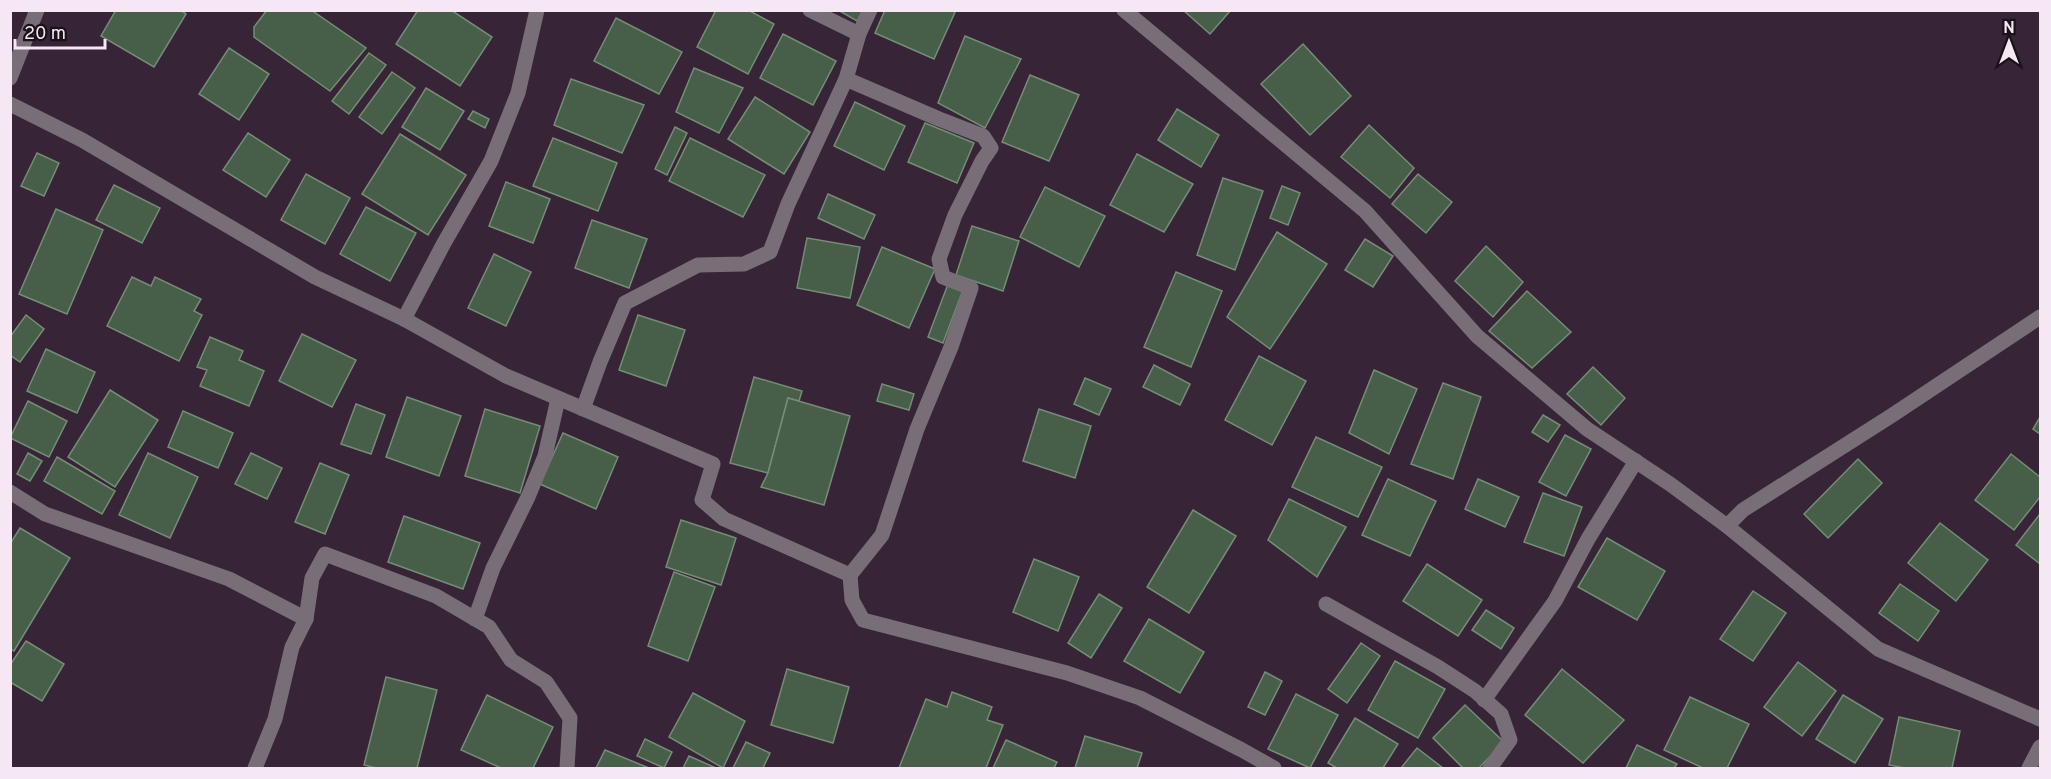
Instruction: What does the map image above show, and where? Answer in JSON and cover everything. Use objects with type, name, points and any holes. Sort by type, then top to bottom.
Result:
[{"type":"street","points":[[10,78],[37,10]]},
{"type":"street","points":[[404,319],[491,161],[518,93],[537,10]]},
{"type":"street","points":[[810,10],[859,34]]},
{"type":"street","points":[[584,409],[600,362],[625,303],[698,265],[744,264],[770,252],[788,204],[846,79],[859,34],[870,10]]},
{"type":"street","points":[[1124,10],[1365,211],[1477,336],[1587,429],[1670,484],[1727,526],[1878,649],[2040,718]]},
{"type":"street","points":[[846,79],[983,136],[991,148],[955,215],[939,259],[943,277],[972,288],[951,348],[917,429],[882,535],[850,575],[852,600],[862,620],[1067,673],[1140,698],[1274,768]]},
{"type":"street","points":[[10,104],[82,140],[315,277],[404,319],[506,376],[713,464],[702,500],[724,519],[850,575]]},
{"type":"street","points":[[1727,526],[1743,510],[1891,416],[2040,317]]},
{"type":"street","points":[[475,619],[493,568],[545,456],[558,399]]},
{"type":"street","points":[[1484,700],[1555,601],[1588,539],[1636,461]]},
{"type":"street","points":[[10,492],[45,514],[229,579],[306,619]]},
{"type":"street","points":[[255,768],[275,719],[292,647],[306,619],[312,578],[325,555],[436,596],[489,627],[512,660],[546,682],[570,718],[567,768]]},
{"type":"street","points":[[1326,603],[1438,667],[1475,691],[1501,714],[1510,740],[1490,768]]},
{"type":"street","points":[[2029,768],[2040,747]]},
{"type":"building","points":[[116,10],[180,10],[186,14],[154,67],[101,36]]},
{"type":"building","points":[[267,10],[311,10],[366,48],[330,91],[254,37],[254,27]]},
{"type":"building","points":[[418,10],[451,10],[492,37],[460,86],[396,44]]},
{"type":"building","points":[[716,10],[748,10],[774,24],[748,74],[697,47]]},
{"type":"building","points":[[838,10],[863,10],[857,21]]},
{"type":"building","points":[[885,10],[956,10],[934,59],[875,33]]},
{"type":"building","points":[[1183,10],[1231,10],[1210,34]]},
{"type":"building","points":[[616,18],[682,52],[659,94],[594,61]]},
{"type":"building","points":[[783,34],[836,61],[813,105],[760,78]]},
{"type":"building","points":[[965,36],[1021,59],[985,128],[938,103]]},
{"type":"building","points":[[1303,44],[1351,96],[1310,135],[1261,84]]},
{"type":"building","points":[[229,48],[269,74],[239,120],[199,94]]},
{"type":"building","points":[[369,53],[386,65],[349,114],[332,101]]},
{"type":"building","points":[[694,68],[743,88],[719,133],[676,112]]},
{"type":"building","points":[[392,72],[415,88],[382,134],[359,117]]},
{"type":"building","points":[[1030,75],[1079,95],[1049,161],[1002,142]]},
{"type":"building","points":[[571,79],[644,105],[622,153],[554,125]]},
{"type":"building","points":[[426,88],[464,111],[440,150],[402,127]]},
{"type":"building","points":[[755,97],[810,132],[784,174],[728,139]]},
{"type":"building","points":[[855,102],[905,126],[884,170],[834,146]]},
{"type":"building","points":[[1177,109],[1219,135],[1201,167],[1158,140]]},
{"type":"building","points":[[473,111],[489,119],[485,128],[468,119]]},
{"type":"building","points":[[925,123],[974,143],[957,183],[908,162]]},
{"type":"building","points":[[1369,125],[1414,168],[1390,198],[1341,157]]},
{"type":"building","points":[[675,127],[687,133],[667,175],[655,169]]},
{"type":"building","points":[[248,133],[290,160],[266,197],[223,170]]},
{"type":"building","points":[[400,134],[466,175],[428,235],[362,194]]},
{"type":"building","points":[[553,138],[617,163],[598,211],[533,186]]},
{"type":"building","points":[[690,138],[765,175],[743,217],[669,181]]},
{"type":"building","points":[[37,153],[59,163],[44,196],[21,186]]},
{"type":"building","points":[[1137,154],[1193,184],[1164,232],[1110,205]]},
{"type":"building","points":[[306,174],[350,198],[325,244],[281,220]]},
{"type":"building","points":[[1418,174],[1452,202],[1426,233],[1392,204]]},
{"type":"building","points":[[1223,178],[1263,191],[1235,270],[1197,255]]},
{"type":"building","points":[[506,182],[550,199],[533,243],[489,226]]},
{"type":"building","points":[[114,185],[160,208],[142,243],[96,220]]},
{"type":"building","points":[[1282,186],[1300,193],[1288,225],[1270,218]]},
{"type":"building","points":[[1045,187],[1105,216],[1079,267],[1020,237]]},
{"type":"building","points":[[828,194],[875,215],[864,239],[818,218]]},
{"type":"building","points":[[366,207],[416,233],[390,281],[340,254]]},
{"type":"building","points":[[56,209],[103,230],[67,314],[19,294]]},
{"type":"building","points":[[592,220],[647,239],[629,288],[575,268]]},
{"type":"building","points":[[972,226],[1019,241],[1003,291],[956,275]]},
{"type":"building","points":[[1277,232],[1327,264],[1270,349],[1227,317]]},
{"type":"building","points":[[807,238],[860,247],[850,298],[797,288]]},
{"type":"building","points":[[1365,239],[1393,256],[1373,287],[1345,270]]},
{"type":"building","points":[[1486,246],[1523,282],[1493,317],[1455,281]]},
{"type":"building","points":[[882,247],[935,269],[909,328],[857,305]]},
{"type":"building","points":[[494,254],[531,272],[506,326],[468,308]]},
{"type":"building","points":[[1176,272],[1222,291],[1191,367],[1144,347]]},
{"type":"building","points":[[132,277],[151,286],[155,277],[201,299],[194,311],[202,315],[179,361],[107,326]]},
{"type":"building","points":[[948,284],[963,290],[943,343],[928,337]]},
{"type":"building","points":[[1527,291],[1571,332],[1532,368],[1489,331]]},
{"type":"building","points":[[26,315],[44,329],[20,362],[10,355],[10,337]]},
{"type":"building","points":[[638,315],[685,330],[666,386],[619,370]]},
{"type":"building","points":[[302,334],[356,360],[332,407],[279,381]]},
{"type":"building","points":[[210,337],[243,351],[239,360],[264,371],[249,406],[200,386],[207,370],[197,367]]},
{"type":"building","points":[[46,349],[95,372],[77,413],[27,391]]},
{"type":"building","points":[[1259,356],[1306,381],[1272,445],[1225,420]]},
{"type":"building","points":[[1154,365],[1190,384],[1180,405],[1143,387]]},
{"type":"building","points":[[1593,367],[1625,398],[1601,425],[1567,394]]},
{"type":"building","points":[[1374,370],[1417,389],[1389,454],[1349,433]]},
{"type":"building","points":[[754,377],[802,391],[799,401],[788,398],[768,473],[730,463]]},
{"type":"building","points":[[1085,378],[1111,389],[1099,415],[1074,404]]},
{"type":"building","points":[[1443,383],[1481,397],[1453,479],[1411,464]]},
{"type":"building","points":[[882,384],[914,394],[909,410],[877,401]]},
{"type":"building","points":[[110,390],[158,420],[115,487],[68,457]]},
{"type":"building","points":[[407,397],[461,416],[439,476],[386,457]]},
{"type":"building","points":[[788,398],[850,416],[824,505],[761,487],[768,473]]},
{"type":"building","points":[[28,401],[67,421],[49,457],[10,438]]},
{"type":"building","points":[[356,404],[385,415],[371,454],[341,444]]},
{"type":"building","points":[[485,409],[540,426],[520,493],[465,476]]},
{"type":"building","points":[[1039,409],[1091,426],[1075,478],[1023,461]]},
{"type":"building","points":[[183,411],[233,433],[218,468],[168,447]]},
{"type":"building","points":[[1543,415],[1560,425],[1548,442],[1532,432]]},
{"type":"building","points":[[2040,417],[2040,434],[2033,429]]},
{"type":"building","points":[[563,433],[618,457],[596,509],[540,484]]},
{"type":"building","points":[[1565,435],[1591,449],[1566,496],[1539,482]]},
{"type":"building","points":[[1316,437],[1382,467],[1358,517],[1292,487]]},
{"type":"building","points":[[28,453],[42,461],[30,481],[17,474]]},
{"type":"building","points":[[148,453],[198,477],[170,538],[119,515]]},
{"type":"building","points":[[251,453],[282,468],[267,499],[235,484]]},
{"type":"building","points":[[2011,454],[2040,477],[2040,497],[2014,530],[1975,500]]},
{"type":"building","points":[[57,457],[115,491],[102,514],[44,481]]},
{"type":"building","points":[[1858,459],[1882,483],[1828,538],[1804,514]]},
{"type":"building","points":[[320,463],[349,475],[325,534],[295,522]]},
{"type":"building","points":[[1388,479],[1436,501],[1410,556],[1362,535]]},
{"type":"building","points":[[1478,479],[1519,497],[1505,527],[1465,509]]},
{"type":"building","points":[[1543,493],[1582,507],[1564,556],[1524,542]]},
{"type":"building","points":[[1289,499],[1346,527],[1317,577],[1268,540]]},
{"type":"building","points":[[1193,510],[1236,536],[1189,613],[1147,587]]},
{"type":"building","points":[[2040,514],[2040,564],[2016,545]]},
{"type":"building","points":[[404,516],[480,543],[463,589],[388,562]]},
{"type":"building","points":[[681,520],[736,538],[721,585],[666,567]]},
{"type":"building","points":[[1940,523],[1988,560],[1956,601],[1908,563]]},
{"type":"building","points":[[20,528],[70,558],[14,651],[10,649],[10,544]]},
{"type":"building","points":[[1607,538],[1665,571],[1637,620],[1578,587]]},
{"type":"building","points":[[1034,559],[1079,577],[1058,631],[1013,612]]},
{"type":"building","points":[[1427,564],[1482,600],[1458,636],[1403,601]]},
{"type":"building","points":[[674,572],[715,587],[688,661],[648,646]]},
{"type":"building","points":[[1900,584],[1939,611],[1918,641],[1879,613]]},
{"type":"building","points":[[1753,591],[1786,613],[1753,661],[1720,639]]},
{"type":"building","points":[[1099,594],[1122,608],[1091,658],[1068,643]]},
{"type":"building","points":[[1486,610],[1514,628],[1501,649],[1472,630]]},
{"type":"building","points":[[1149,619],[1204,652],[1180,693],[1124,661]]},
{"type":"building","points":[[26,641],[64,664],[42,701],[10,682],[10,665]]},
{"type":"building","points":[[1361,643],[1380,656],[1347,703],[1328,689]]},
{"type":"building","points":[[1395,661],[1445,689],[1418,738],[1368,710]]},
{"type":"building","points":[[1798,662],[1836,691],[1802,736],[1764,707]]},
{"type":"building","points":[[787,669],[849,687],[833,743],[771,725]]},
{"type":"building","points":[[1562,669],[1624,720],[1583,763],[1525,715]]},
{"type":"building","points":[[1265,672],[1282,681],[1265,715],[1248,707]]},
{"type":"building","points":[[386,677],[437,690],[417,768],[376,768],[364,765]]},
{"type":"building","points":[[952,692],[992,707],[987,720],[1003,725],[986,768],[899,768],[926,699],[947,707]]},
{"type":"building","points":[[693,693],[745,721],[723,768],[669,737]]},
{"type":"building","points":[[1296,694],[1338,715],[1310,768],[1268,749]]},
{"type":"building","points":[[487,695],[553,727],[533,768],[501,768],[461,750]]},
{"type":"building","points":[[1843,695],[1883,719],[1855,763],[1816,739]]},
{"type":"building","points":[[1690,697],[1749,724],[1727,768],[1703,768],[1664,750]]},
{"type":"building","points":[[1465,705],[1504,742],[1479,768],[1463,768],[1433,738]]},
{"type":"building","points":[[1899,717],[1960,731],[1952,768],[1905,768],[1889,765]]},
{"type":"building","points":[[1355,718],[1398,744],[1383,768],[1337,768],[1328,763]]},
{"type":"building","points":[[1085,736],[1142,753],[1137,768],[1075,768]]},
{"type":"building","points":[[645,739],[672,752],[664,768],[637,756]]},
{"type":"building","points":[[1006,740],[1057,762],[1054,768],[993,768]]},
{"type":"building","points":[[746,742],[770,753],[763,768],[733,768]]},
{"type":"building","points":[[1637,745],[1677,764],[1674,768],[1626,768]]},
{"type":"building","points":[[1417,748],[1443,768],[1401,768]]},
{"type":"building","points":[[605,750],[649,768],[596,768]]},
{"type":"building","points":[[689,756],[716,768],[683,768]]}]
